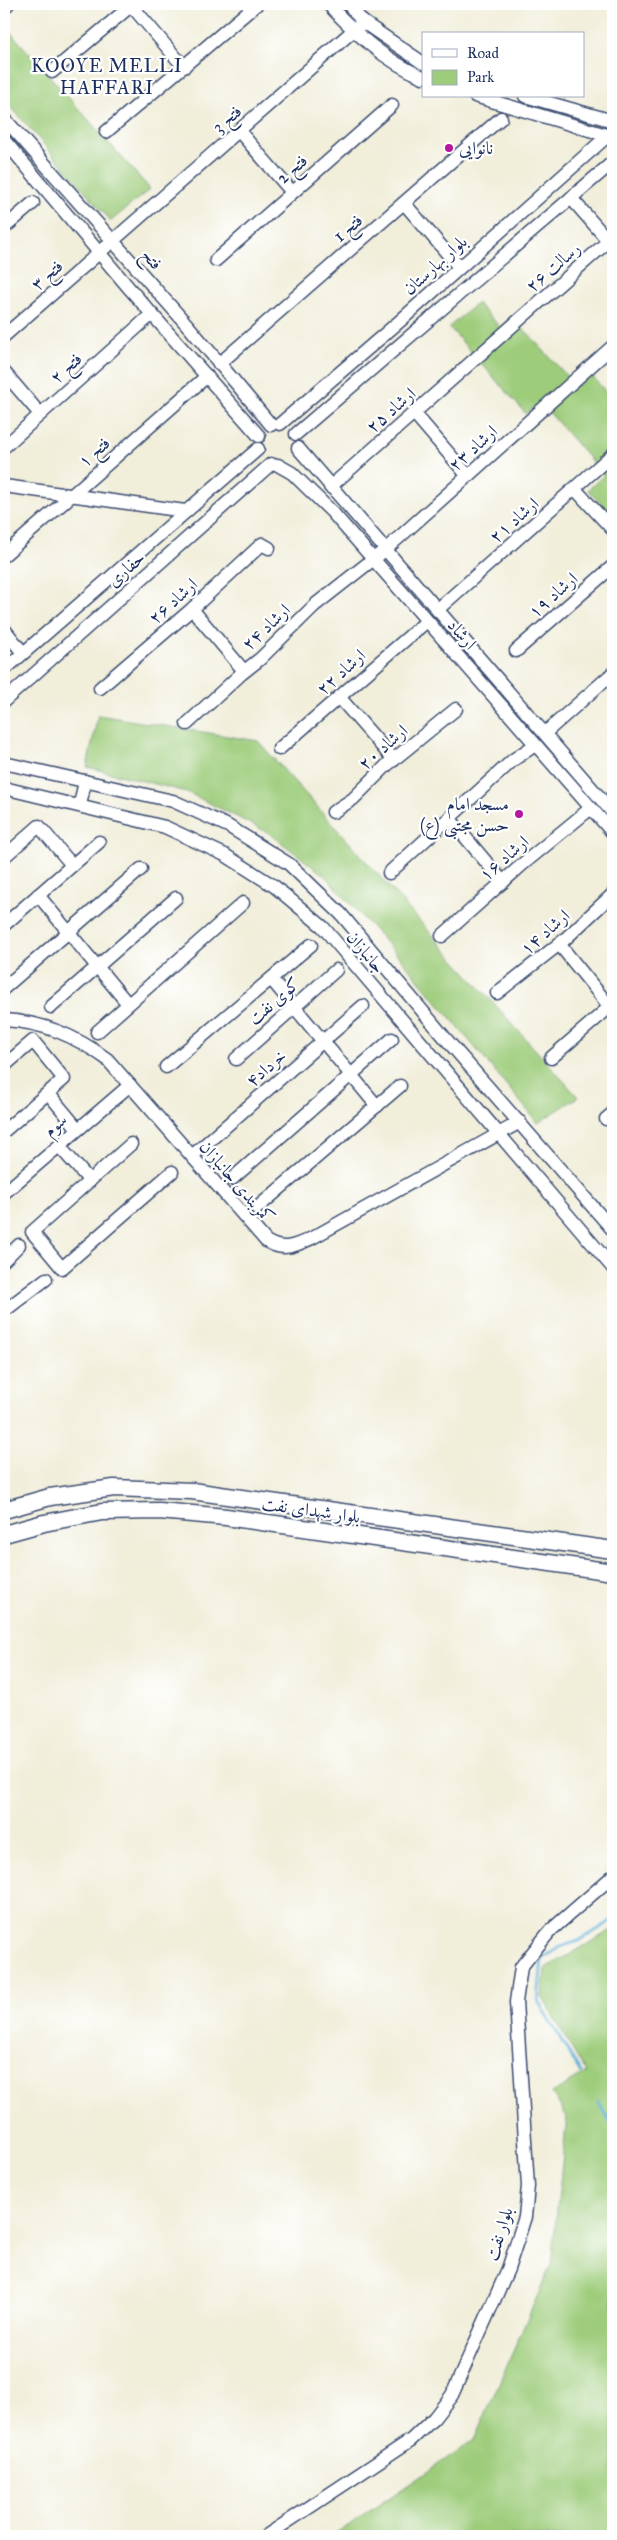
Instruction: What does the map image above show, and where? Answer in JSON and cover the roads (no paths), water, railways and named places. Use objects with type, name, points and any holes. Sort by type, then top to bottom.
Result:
[{"type":"main road","name":"بلوار شهدای نفت","points":[[4,1510],[50,1497],[114,1488],[192,1491],[613,1550]]},
{"type":"main road","name":"بلوار شهدای نفت","points":[[4,1534],[44,1523],[102,1512],[159,1511],[226,1517],[613,1572]]},
{"type":"street","points":[[4,8],[8,4]]},
{"type":"street","points":[[52,72],[132,4],[184,67]]},
{"type":"street","points":[[106,132],[257,4]]},
{"type":"street","points":[[328,4],[354,32],[381,54],[422,76]]},
{"type":"street","points":[[348,4],[364,22],[422,62]]},
{"type":"street","name":"فتح 3","points":[[113,242],[364,22]]},
{"type":"street","points":[[482,98],[612,134]]},
{"type":"street","points":[[532,98],[613,121]]},
{"type":"street","name":"فتح 2","points":[[216,260],[392,105]]},
{"type":"street","name":"فتح","points":[[4,118],[219,364],[275,425]]},
{"type":"street","name":"فتح 1","points":[[219,364],[501,118]]},
{"type":"street","points":[[239,131],[292,192]]},
{"type":"street","name":"بلوار بهارستان","points":[[275,425],[400,321],[612,134]]},
{"type":"street","name":"فتح","points":[[4,140],[207,376],[259,443]]},
{"type":"street","points":[[296,434],[613,162]]},
{"type":"street","points":[[571,198],[612,241]]},
{"type":"street","points":[[4,228],[33,203]]},
{"type":"street","points":[[404,203],[459,267]]},
{"type":"street","name":"رسالت ۲۶","points":[[474,359],[612,241]]},
{"type":"street","name":"فتح ۳","points":[[4,336],[99,252],[113,242]]},
{"type":"street","name":"فتح ۲","points":[[4,447],[152,314]]},
{"type":"street","name":"ارشاد ۲۳","points":[[373,559],[613,346]]},
{"type":"street","name":"ارشاد ۲۵","points":[[330,487],[474,359]]},
{"type":"street","points":[[4,372],[40,414]]},
{"type":"street","name":"فتح ۱","points":[[4,555],[207,376]]},
{"type":"street","points":[[414,413],[468,476]]},
{"type":"street","points":[[275,425],[292,429],[296,434],[298,448],[291,460],[275,464],[265,460],[259,443],[275,425]]},
{"type":"street","name":"حفاری","points":[[4,670],[185,511],[259,443]]},
{"type":"street","name":"ارشاد","points":[[298,448],[613,813]]},
{"type":"street","name":"ارشاد ۲۱","points":[[437,610],[613,454]]},
{"type":"street","name":"حفاری","points":[[4,701],[275,464]]},
{"type":"street","name":"ارشاد","points":[[275,464],[292,472],[324,504],[613,833]]},
{"type":"street","points":[[4,486],[185,511]]},
{"type":"street","points":[[575,489],[613,530]]},
{"type":"street","name":"ارشاد ۲۶","points":[[100,688],[192,609],[262,544],[269,548]]},
{"type":"street","name":"ارشاد ۲۴","points":[[186,724],[244,671],[260,659],[315,605],[373,559]]},
{"type":"street","name":"ارشاد ۱۹","points":[[516,651],[613,566]]},
{"type":"street","points":[[192,609],[244,671]]},
{"type":"street","name":"ارشاد ۲۲","points":[[279,749],[427,621]]},
{"type":"street","points":[[4,628],[24,653]]},
{"type":"street","points":[[545,733],[613,673]]},
{"type":"street","points":[[339,698],[394,760]]},
{"type":"street","name":"ارشاد ۲۰","points":[[333,812],[353,800],[394,760],[456,709]]},
{"type":"street","points":[[389,873],[513,760],[535,745]]},
{"type":"street","name":"جانبازان","points":[[4,763],[173,801],[228,826],[289,864],[342,914],[613,1230]]},
{"type":"street","points":[[564,778],[575,768]]},
{"type":"street","points":[[80,805],[86,781]]},
{"type":"street","name":"جانبازان","points":[[4,788],[166,827],[225,855],[274,886],[323,927],[613,1268]]},
{"type":"street","name":"ارشاد ۱۶","points":[[442,936],[591,808]]},
{"type":"street","points":[[450,819],[503,882]]},
{"type":"street","points":[[4,857],[39,826],[72,865]]},
{"type":"street","points":[[4,925],[99,842]]},
{"type":"street","points":[[4,988],[142,870]]},
{"type":"street","name":"ارشاد ۱۴","points":[[497,994],[559,944],[613,894]]},
{"type":"street","points":[[38,895],[128,1004]]},
{"type":"street","points":[[51,1007],[176,898]]},
{"type":"street","points":[[97,1032],[243,903]]},
{"type":"street","points":[[551,1058],[612,1005],[559,944]]},
{"type":"street","points":[[166,1067],[311,945]]},
{"type":"street","name":"کوی نفت","points":[[236,1059],[336,970]]},
{"type":"street","points":[[270,979],[377,1106]]},
{"type":"street","name":"خرداد۴","points":[[192,1156],[363,1006]]},
{"type":"street","name":"کمربندی جانبازان","points":[[4,1020],[48,1026],[82,1042],[107,1059],[266,1242],[274,1246],[290,1248],[520,1122]]},
{"type":"street","points":[[232,1179],[392,1039]]},
{"type":"street","points":[[4,1066],[33,1041],[64,1079],[4,1131]]},
{"type":"street","name":"سوم","points":[[4,1192],[130,1085]]},
{"type":"street","points":[[257,1208],[400,1086]]},
{"type":"street","points":[[48,1093],[78,1129]]},
{"type":"street","points":[[131,1144],[32,1232],[62,1268],[172,1172]]},
{"type":"street","points":[[58,1146],[90,1181]]},
{"type":"street","points":[[4,1260],[20,1245]]},
{"type":"street","points":[[4,1311],[46,1279]]},
{"type":"street","name":"بلوار نفت","points":[[266,2536],[411,2440],[434,2418],[452,2395],[508,2269],[525,2217],[528,2186],[516,2002],[521,1967],[550,1931],[613,1876]]},
{"type":"waterway","points":[[581,2073],[538,2001],[542,1959],[560,1947],[579,1941],[613,1920]]},
{"type":"waterway","points":[[598,2101],[613,2127]]},
{"type":"place","name":"نانوايى","points":[[449,148]]},
{"type":"place","name":"مسجد امام حسن مجتبی (ع)","points":[[519,814]]},
{"type":"district","name":"KOOYE MELLI HAFFARI","points":[[107,76]]}]
